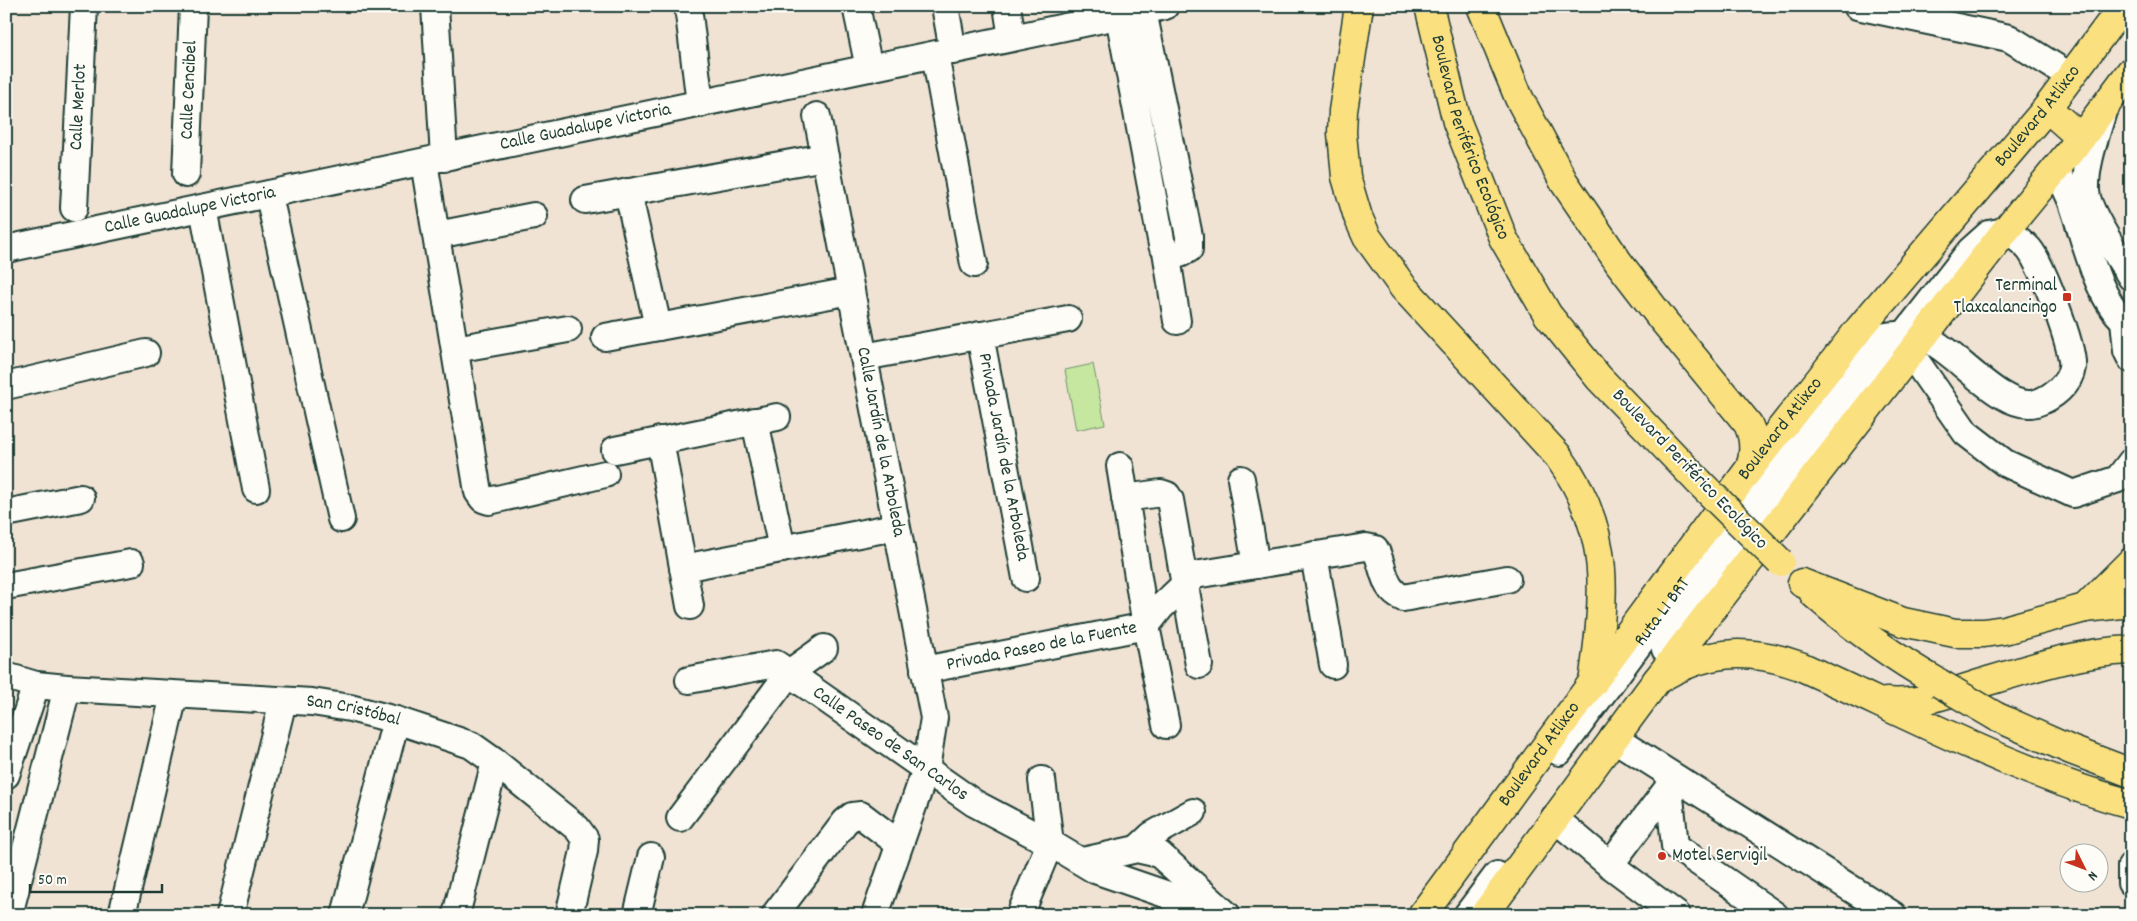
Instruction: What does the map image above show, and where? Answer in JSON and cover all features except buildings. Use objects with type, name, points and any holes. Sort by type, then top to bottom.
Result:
[{"type":"main road","points":[[1359,6],[1343,111],[1342,133],[1343,155],[1351,197],[1367,236],[1403,287],[1558,456],[1578,487],[1593,521],[1601,557],[1600,622],[1593,683]]},
{"type":"main road","name":"Boulevard Periférico Ecológico","points":[[1429,6],[1457,122],[1503,238],[1548,315],[1599,378],[1698,482],[1780,562],[1864,635],[1905,664],[1996,717],[2071,750],[2131,773]]},
{"type":"main road","points":[[1446,6],[1453,56],[1457,122]]},
{"type":"main road","points":[[1481,6],[1519,98],[1540,140],[1575,199],[1662,319],[1748,424],[1754,449],[1750,468]]},
{"type":"main road","name":"Boulevard Atlixco","points":[[1422,915],[1593,683],[1697,537],[1750,468],[1860,328],[2047,108],[2123,6]]},
{"type":"main road","points":[[1484,915],[1613,738],[1913,342],[2056,169],[2131,72]]},
{"type":"main road","points":[[2047,108],[2081,138]]},
{"type":"main road","points":[[2085,608],[2131,562]]},
{"type":"main road","points":[[1802,583],[1903,622],[1955,633],[1984,633],[2004,630],[2085,608],[2131,603]]},
{"type":"main road","points":[[1879,702],[1897,703],[1930,700],[2064,659],[2131,650]]},
{"type":"main road","points":[[1657,680],[1691,662],[1709,656],[1740,653],[1771,657],[1800,666],[2059,782],[2131,804]]},
{"type":"street","name":"Calle Merlot","points":[[74,208],[84,6]]},
{"type":"street","name":"Calle Cencibel","points":[[186,174],[193,6]]},
{"type":"street","points":[[435,6],[434,160],[437,235],[478,492],[483,499],[489,501],[605,474]]},
{"type":"street","points":[[688,6],[700,104]]},
{"type":"street","points":[[856,6],[869,68]]},
{"type":"street","points":[[946,6],[944,53],[974,264]]},
{"type":"street","points":[[1007,6],[1012,38]]},
{"type":"street","points":[[1857,6],[2009,38],[2070,76]]},
{"type":"street","points":[[1143,11],[1189,236],[1189,248],[1180,254],[1170,254],[1166,251],[1177,321]]},
{"type":"street","name":"Calle Guadalupe Victoria","points":[[6,249],[1143,11]]},
{"type":"street","points":[[2105,106],[2090,154],[2086,192],[2099,224],[2131,277]]},
{"type":"street","name":"Calle Jardín de la Arboleda","points":[[817,116],[895,527],[934,718],[926,770],[875,915]]},
{"type":"street","points":[[585,200],[825,156]]},
{"type":"street","points":[[2056,169],[2071,200],[2100,284],[2115,313],[2128,317],[2127,351],[2131,359]]},
{"type":"street","points":[[628,192],[658,327]]},
{"type":"street","points":[[270,194],[341,520]]},
{"type":"street","points":[[203,208],[256,489]]},
{"type":"street","points":[[437,235],[534,216]]},
{"type":"street","points":[[1913,342],[1936,344],[1993,389],[2010,399],[2027,404],[2036,403],[2055,393],[2064,385],[2073,365],[2056,307],[2031,251],[2005,231]]},
{"type":"street","points":[[605,336],[851,291]]},
{"type":"street","name":"Privada Jardín de la Arboleda","points":[[864,357],[1068,319]]},
{"type":"street","points":[[455,349],[568,329]]},
{"type":"street","name":"Privada Jardín de la Arboleda","points":[[980,335],[1026,578]]},
{"type":"street","name":"Ruta L1 BRT","points":[[1437,915],[1768,470],[1863,349],[1880,337],[1913,342]]},
{"type":"street","points":[[1913,342],[1966,433],[2005,463],[2073,494],[2118,479],[2131,462]]},
{"type":"street","name":"Ruta L1 BRT","points":[[1467,915],[1723,570],[1913,342]]},
{"type":"street","points":[[6,386],[146,353]]},
{"type":"street","points":[[615,450],[766,419],[782,549]]},
{"type":"street","points":[[660,440],[690,606]]},
{"type":"street","points":[[1120,466],[1146,626],[1166,725]]},
{"type":"street","points":[[1241,478],[1256,565]]},
{"type":"street","points":[[1125,498],[1161,493],[1167,494],[1170,500],[1198,665]]},
{"type":"street","points":[[6,513],[81,498]]},
{"type":"street","points":[[683,568],[895,527]]},
{"type":"street","name":"Privada Paseo de la Fuente","points":[[924,670],[1146,626],[1154,614],[1195,575],[1366,547],[1375,549],[1387,585],[1395,594],[1403,598],[1507,580]]},
{"type":"street","points":[[1314,556],[1333,665]]},
{"type":"street","points":[[6,586],[131,563]]},
{"type":"street","points":[[680,818],[789,673],[824,648]]},
{"type":"street","name":"Calle Paseo de San Carlos","points":[[689,680],[776,664],[974,804],[1050,843],[1083,861],[1095,870],[1168,895],[1199,915]]},
{"type":"street","name":"San Cristóbal","points":[[6,676],[36,685],[67,688],[283,701],[350,708],[396,720],[471,745],[577,828],[585,839],[569,915]]},
{"type":"street","points":[[6,775],[17,707],[36,685]]},
{"type":"street","points":[[9,915],[67,688]]},
{"type":"street","points":[[122,915],[174,695]]},
{"type":"street","points":[[230,915],[283,701]]},
{"type":"street","points":[[345,915],[396,720]]},
{"type":"street","points":[[1613,738],[1672,783],[1892,915]]},
{"type":"street","points":[[456,915],[495,762]]},
{"type":"street","points":[[1020,915],[1050,843],[1042,780]]},
{"type":"street","points":[[1610,865],[1672,783]]},
{"type":"street","points":[[1672,783],[1675,846],[1775,915]]},
{"type":"street","points":[[1137,849],[1152,835],[1193,812]]},
{"type":"street","points":[[776,913],[845,822],[852,816],[860,815],[899,844]]},
{"type":"street","points":[[1554,818],[1610,865],[1677,915]]},
{"type":"street","points":[[1083,861],[1137,849],[1158,854],[1227,915]]},
{"type":"street","points":[[636,915],[651,857]]},
{"type":"street","points":[[2131,866],[2131,883]]},
{"type":"green space","points":[[1093,364],[1105,424],[1076,430],[1065,370]]},
{"type":"place","name":"Terminal Tlaxcalancingo","points":[[2067,297]]},
{"type":"place","name":"Motel Servigil","points":[[1662,856]]}]
